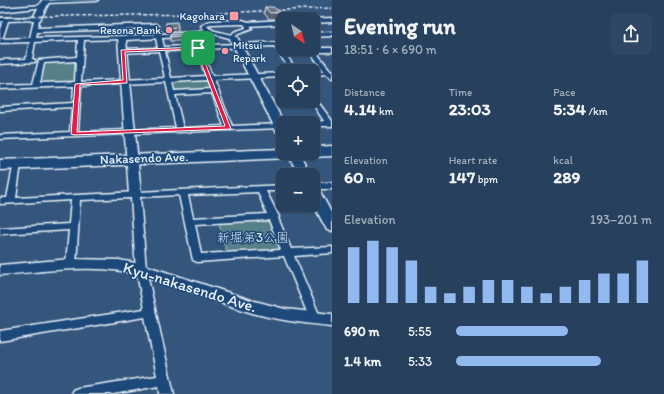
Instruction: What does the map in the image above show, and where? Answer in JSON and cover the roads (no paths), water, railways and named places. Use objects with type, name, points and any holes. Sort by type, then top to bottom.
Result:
[{"type":"highway","points":[[320,152],[332,151]]},
{"type":"highway","name":"Nakasendo Ave.","points":[[0,165],[276,153]]},
{"type":"street","points":[[0,10],[45,3],[96,0]]},
{"type":"street","points":[[29,61],[37,18],[45,3]]},
{"type":"street","points":[[0,37],[3,20],[37,18]]},
{"type":"street","points":[[320,21],[332,20]]},
{"type":"street","points":[[209,31],[204,26],[210,23],[240,22],[247,24],[276,22]]},
{"type":"street","points":[[233,37],[236,33],[249,29],[247,24]]},
{"type":"street","points":[[35,30],[156,26],[180,129]]},
{"type":"street","points":[[0,41],[123,38],[199,34],[209,31],[233,37],[276,117]]},
{"type":"street","points":[[320,35],[332,34]]},
{"type":"street","points":[[74,134],[81,38]]},
{"type":"street","points":[[123,38],[125,82],[141,269],[167,394]]},
{"type":"street","points":[[123,51],[276,44]]},
{"type":"street","points":[[198,48],[229,128]]},
{"type":"street","points":[[320,50],[332,50]]},
{"type":"street","points":[[316,56],[331,74]]},
{"type":"street","points":[[0,62],[79,59]]},
{"type":"street","points":[[36,86],[41,61]]},
{"type":"street","points":[[320,74],[331,74]]},
{"type":"street","points":[[0,87],[276,75]]},
{"type":"street","points":[[172,93],[214,91]]},
{"type":"street","points":[[0,109],[76,105]]},
{"type":"street","points":[[319,108],[330,124]]},
{"type":"street","points":[[0,137],[180,129],[276,128]]},
{"type":"street","points":[[10,201],[17,164]]},
{"type":"street","points":[[320,186],[332,186]]},
{"type":"street","points":[[0,201],[276,188]]},
{"type":"street","points":[[261,189],[274,217],[315,319]]},
{"type":"street","points":[[183,192],[197,258],[332,250]]},
{"type":"street","points":[[71,264],[76,198]]},
{"type":"street","points":[[320,204],[332,227]]},
{"type":"street","points":[[190,221],[274,217]]},
{"type":"street","points":[[0,231],[74,227]]},
{"type":"street","name":"Kyu-nakasendo Ave.","points":[[0,270],[99,263],[141,269],[250,306],[285,315],[332,320]]},
{"type":"street","points":[[0,336],[151,312]]},
{"type":"street","points":[[78,394],[165,380]]},
{"type":"railway","points":[[0,17],[197,14],[332,8]]},
{"type":"place","name":"Kagohara","points":[[234,16]]},
{"type":"place","name":"Resona Bank","points":[[169,30]]},
{"type":"place","name":"Mitsui Repark","points":[[225,51]]},
{"type":"park label","name":"新堀第3公園","points":[[253,237]]}]
